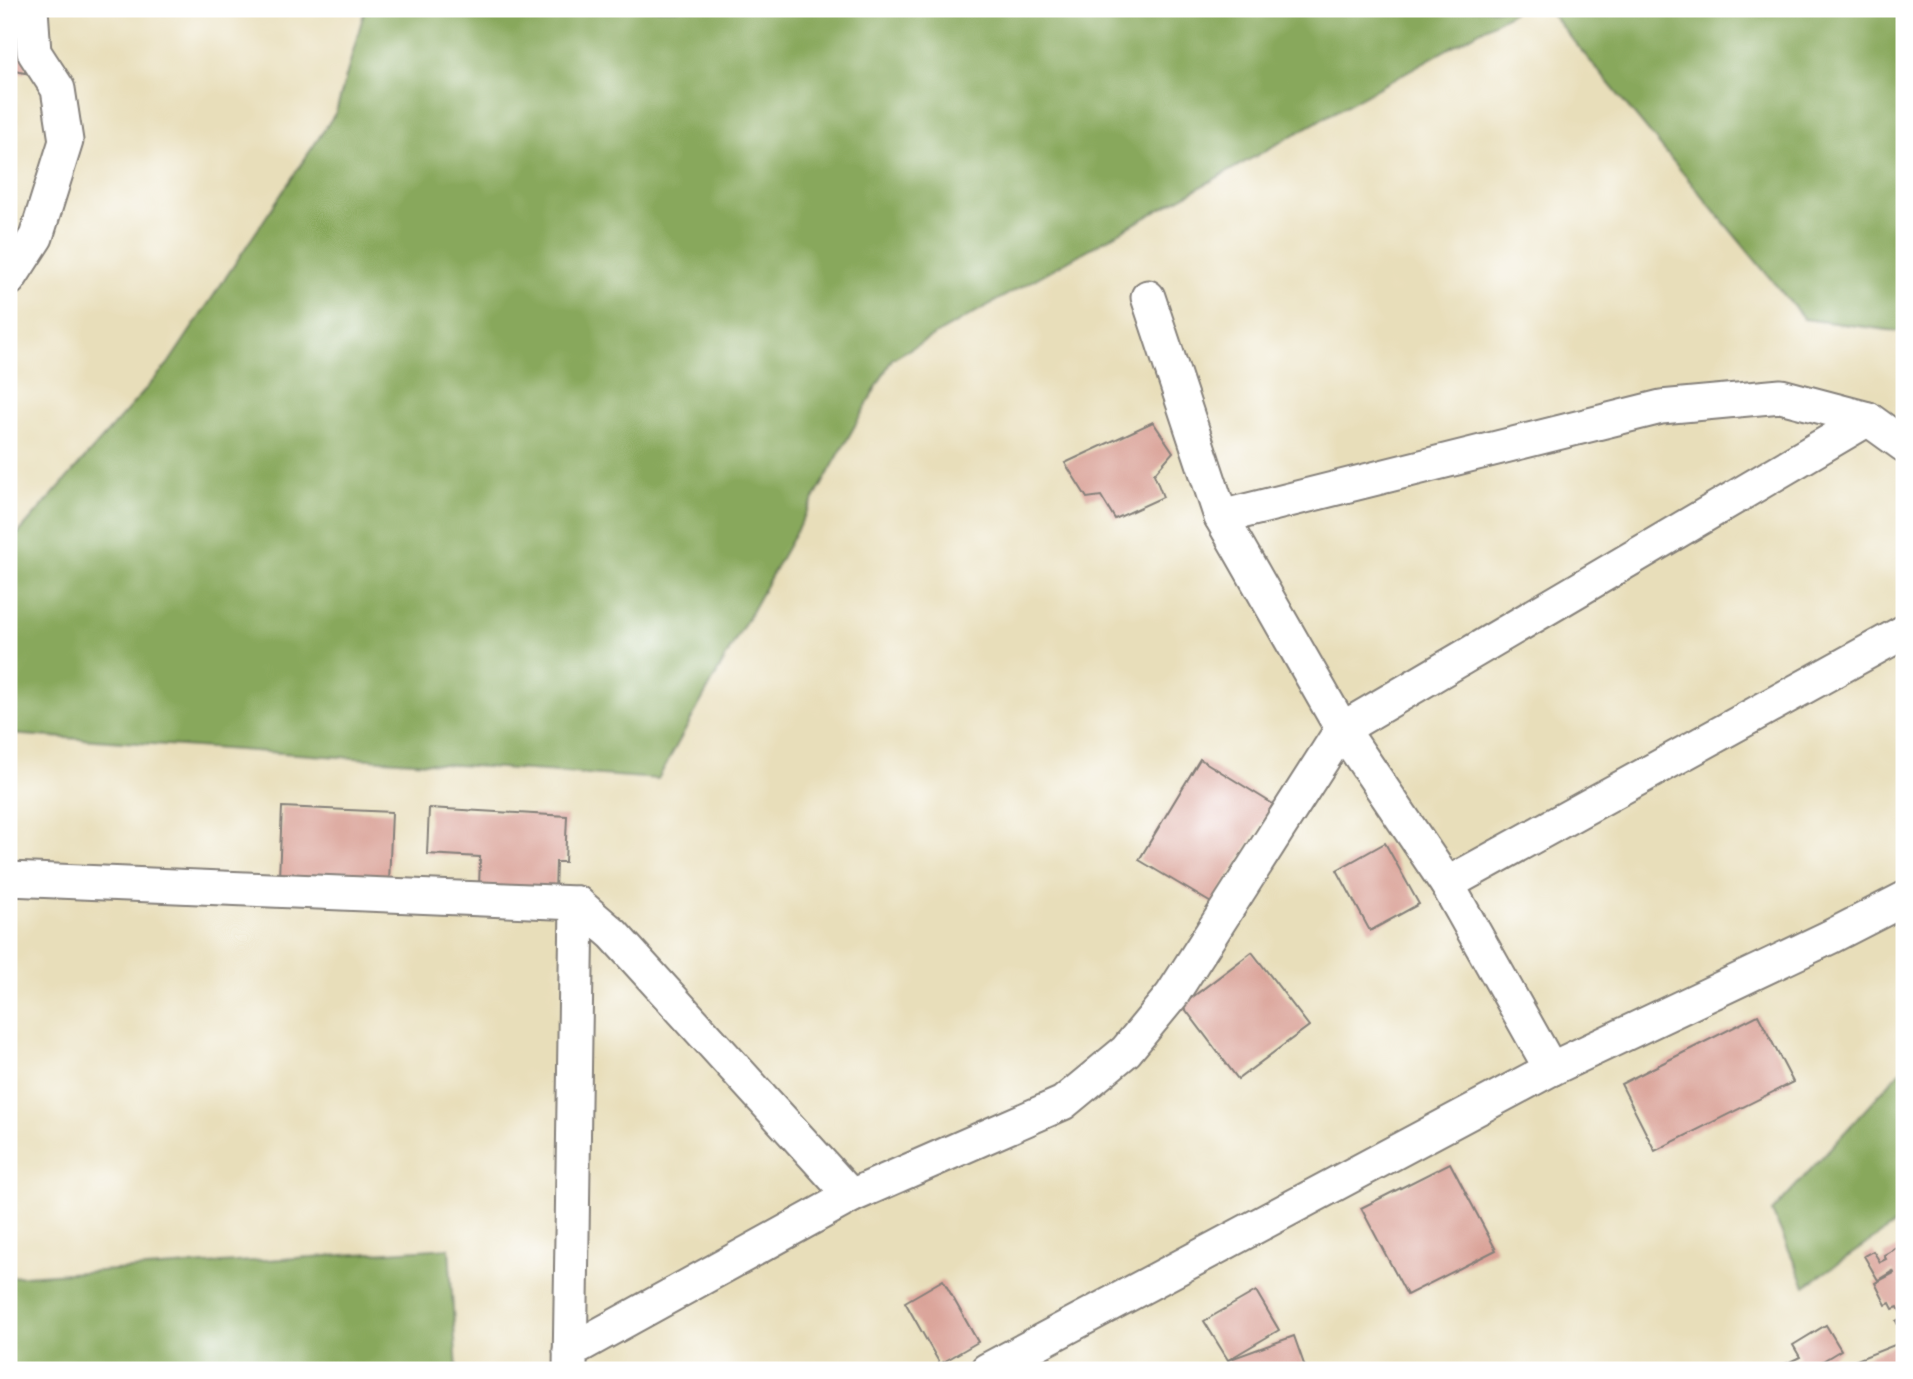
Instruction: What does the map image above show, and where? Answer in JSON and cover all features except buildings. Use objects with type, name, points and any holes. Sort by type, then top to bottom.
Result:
[{"type":"street","points":[[9,279],[36,237],[66,141],[58,89],[34,52],[31,9]]},
{"type":"street","points":[[1148,297],[1221,517],[1342,729],[1447,884],[1551,1069]]},
{"type":"street","points":[[1221,517],[1661,407],[1781,396],[1868,419],[1904,445]]},
{"type":"street","points":[[570,1361],[851,1196],[1063,1103],[1126,1051],[1172,995],[1342,729],[1868,419]]},
{"type":"street","points":[[1447,884],[1904,632]]},
{"type":"street","points":[[9,879],[577,903],[612,934],[851,1196]]},
{"type":"street","points":[[987,1370],[1551,1069],[1830,937],[1904,899]]},
{"type":"street","points":[[570,1361],[577,903]]},
{"type":"green space","points":[[365,9],[1519,9],[892,359],[658,779],[9,734],[9,544],[168,364],[336,112]]},
{"type":"green space","points":[[1547,9],[1904,9],[1904,332],[1804,319]]},
{"type":"green space","points":[[1904,1067],[1904,1218],[1805,1286],[1772,1212]]},
{"type":"green space","points":[[449,1248],[457,1370],[9,1370],[9,1277]]}]
